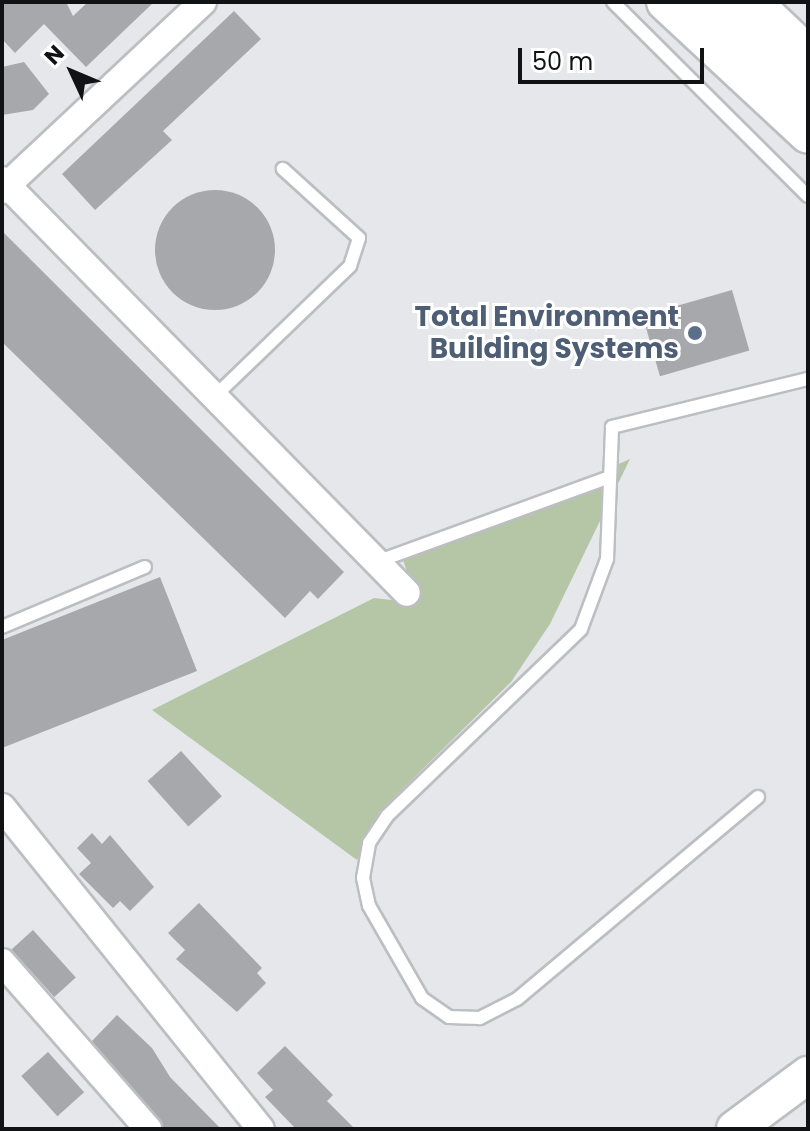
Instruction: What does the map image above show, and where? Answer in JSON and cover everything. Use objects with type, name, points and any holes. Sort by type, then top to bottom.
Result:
[{"type":"street","points":[[203,2],[4,185],[407,593]]},
{"type":"street","points":[[665,2],[808,135]]},
{"type":"street","points":[[710,2],[808,94]]},
{"type":"street","points":[[753,2],[808,54]]},
{"type":"street","points":[[2,807],[261,1129]]},
{"type":"street","points":[[2,962],[148,1129]]},
{"type":"street","points":[[735,1129],[808,1075]]},
{"type":"lane","points":[[613,2],[808,196]]},
{"type":"lane","points":[[214,397],[350,266],[359,238],[283,169]]},
{"type":"lane","points":[[758,797],[517,999],[480,1018],[449,1017],[422,998],[369,906],[363,878],[369,843],[387,816],[581,629],[607,559],[612,427],[808,379]]},
{"type":"lane","points":[[376,562],[610,477]]},
{"type":"lane","points":[[2,627],[145,567]]},
{"type":"green space","points":[[630,459],[550,624],[511,682],[379,812],[357,860],[152,710],[374,598],[418,603],[403,560]]},
{"type":"building","points":[[2,2],[66,2],[73,16],[88,2],[154,2],[86,67],[44,24],[15,53],[2,39]]},
{"type":"building","points":[[234,11],[261,39],[163,131],[172,140],[95,210],[62,174]]},
{"type":"building","points":[[24,62],[49,94],[33,110],[2,115],[2,67]]},
{"type":"building","points":[[215,190],[238,195],[257,208],[270,227],[275,250],[270,273],[257,292],[238,305],[215,310],[192,305],[173,292],[160,273],[155,250],[160,227],[173,208],[192,195]]},
{"type":"building","points":[[2,231],[344,572],[318,599],[310,591],[285,618],[2,342]]},
{"type":"building","name":"Total Environment Building Systems","points":[[732,290],[749,351],[660,376],[643,316]]},
{"type":"building","points":[[160,577],[197,671],[2,748],[2,640]]},
{"type":"building","points":[[181,751],[222,796],[188,826],[148,781]]},
{"type":"building","points":[[92,833],[102,844],[110,835],[154,887],[130,911],[120,901],[113,908],[79,874],[91,863],[77,848]]},
{"type":"building","points":[[199,903],[262,968],[257,973],[266,983],[237,1012],[176,959],[185,950],[168,933]]},
{"type":"building","points":[[33,930],[76,978],[54,997],[11,949]]},
{"type":"building","points":[[117,1015],[152,1048],[170,1077],[221,1129],[164,1129],[92,1041]]},
{"type":"building","points":[[285,1046],[333,1095],[327,1101],[355,1129],[296,1129],[265,1097],[273,1090],[257,1073]]},
{"type":"building","points":[[48,1052],[84,1092],[57,1116],[21,1076]]},
{"type":"place","name":"Total Environment Building Systems","points":[[695,333]]}]
